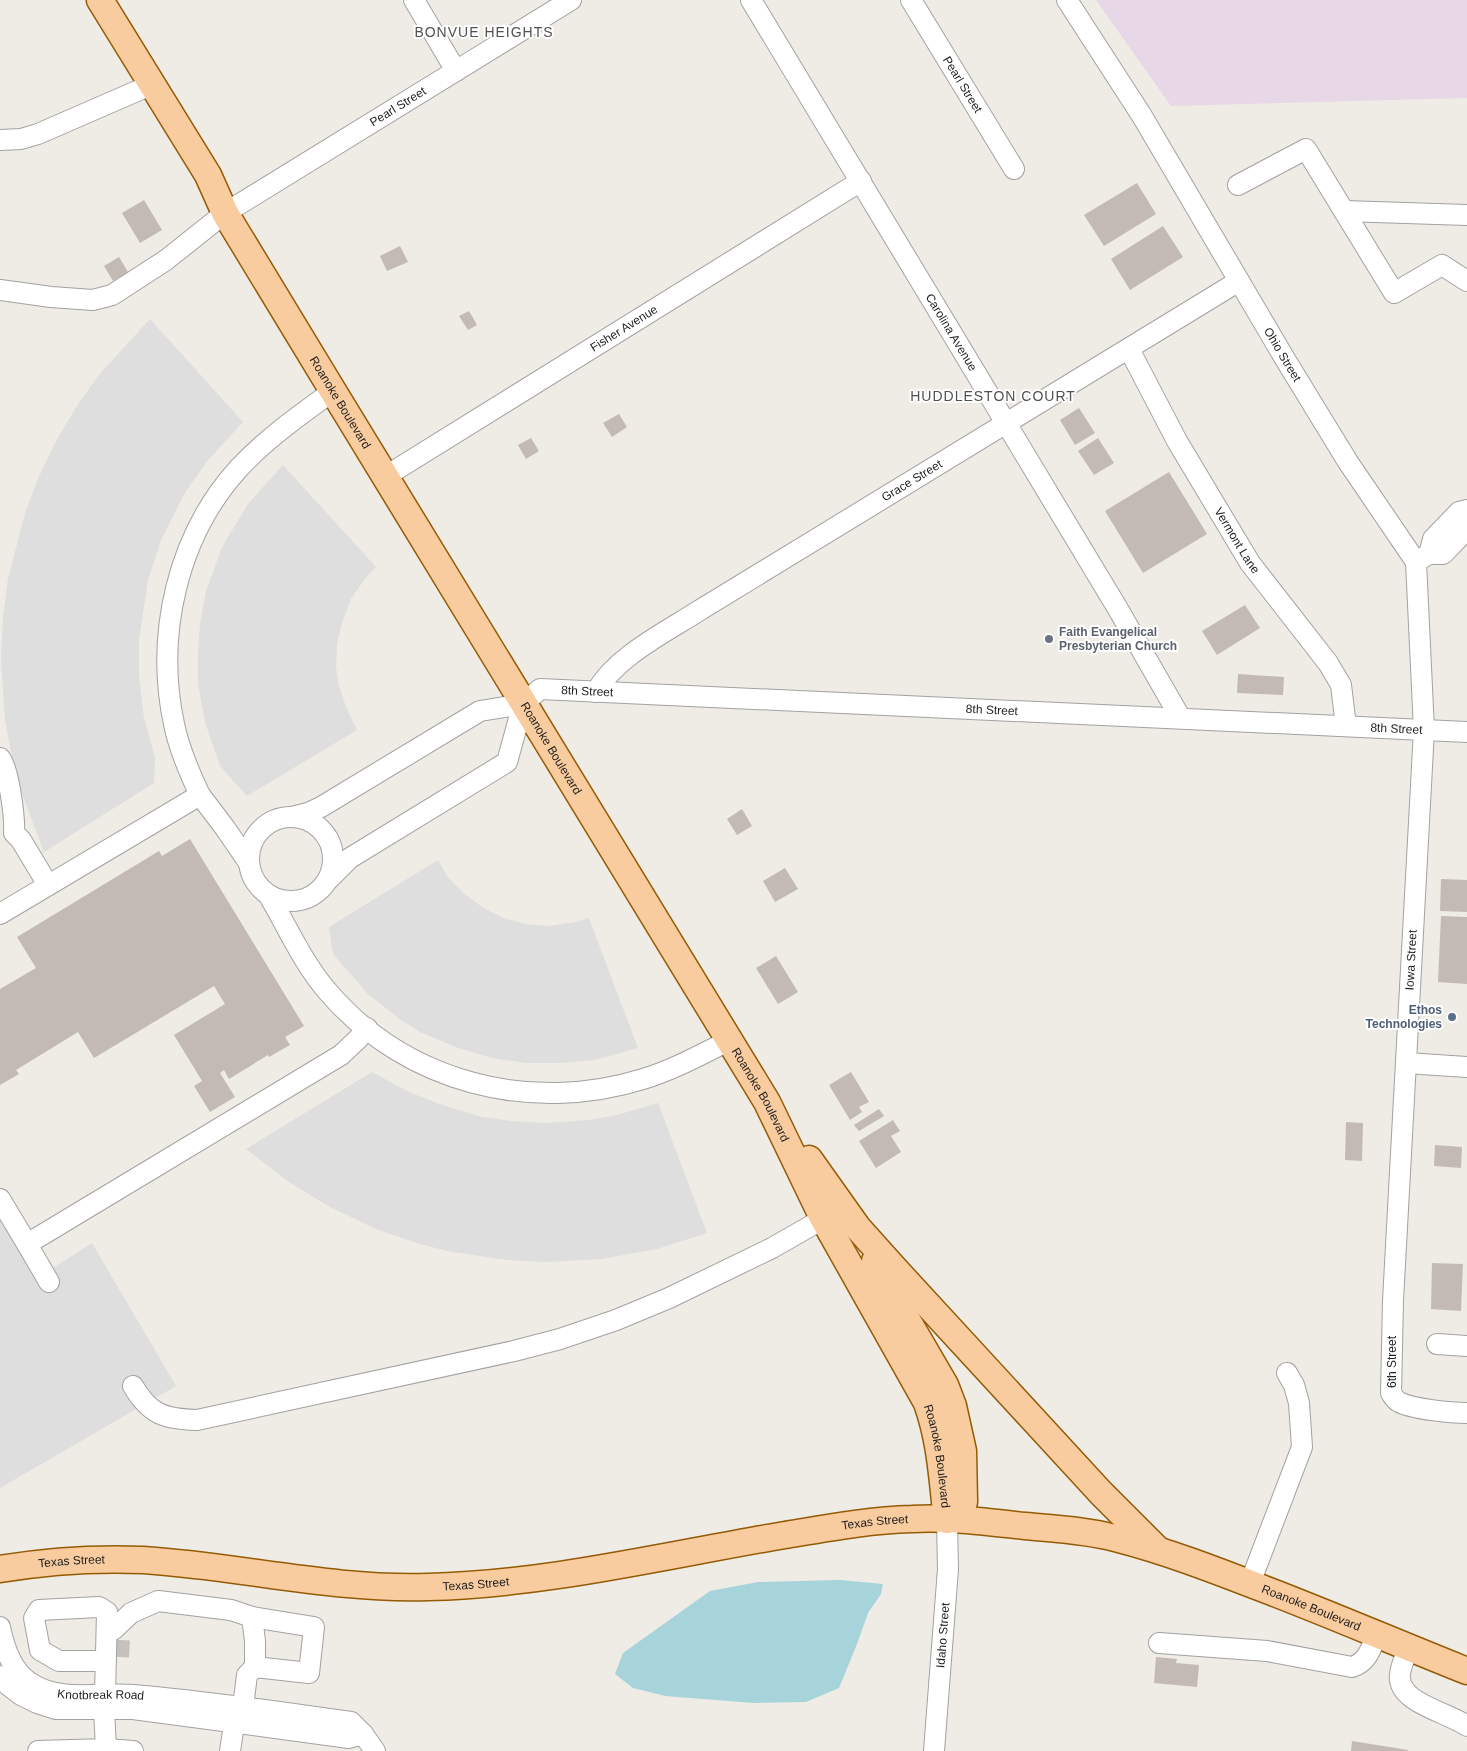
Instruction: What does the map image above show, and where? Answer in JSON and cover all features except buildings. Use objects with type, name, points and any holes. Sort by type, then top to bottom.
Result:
[{"type":"main road","name":"Roanoke Boulevard","points":[[100,0],[208,175],[225,213],[333,392],[767,1102],[885,1282],[945,1386],[953,1406],[964,1451],[964,1502],[947,1520]]},
{"type":"main road","name":"Roanoke Boulevard","points":[[842,1218],[927,1403],[935,1425],[940,1449],[947,1520]]},
{"type":"main road","points":[[842,1218],[1094,1486],[1158,1550]]},
{"type":"main road","name":"Texas Street","points":[[0,1568],[55,1561],[139,1560],[372,1586],[415,1588],[459,1586],[553,1577],[720,1546],[856,1524],[913,1518],[947,1520]]},
{"type":"main road","name":"Roanoke Boulevard","points":[[947,1520],[1080,1531],[1111,1537],[1158,1550],[1250,1583],[1467,1671]]},
{"type":"street","points":[[414,0],[456,71]]},
{"type":"street","name":"Pearl Street","points":[[0,290],[51,297],[93,300],[112,295],[166,260],[225,213],[571,0]]},
{"type":"street","name":"Carolina Avenue","points":[[751,0],[1118,609],[1180,717]]},
{"type":"street","name":"Pearl Street","points":[[911,0],[1014,169]]},
{"type":"street","name":"Ohio Street","points":[[1067,0],[1142,116],[1348,462],[1423,558]]},
{"type":"street","points":[[0,140],[21,139],[38,134],[153,84]]},
{"type":"street","points":[[1238,185],[1306,150],[1394,293],[1442,265],[1467,264]]},
{"type":"street","name":"Fisher Avenue","points":[[386,476],[861,181]]},
{"type":"street","points":[[1344,211],[1467,215]]},
{"type":"street","points":[[1442,265],[1467,281]]},
{"type":"street","name":"Grace Street","points":[[596,692],[606,676],[621,661],[700,610],[1239,281]]},
{"type":"street","name":"Vermont Lane","points":[[1128,349],[1177,441],[1250,563],[1328,662],[1341,685],[1346,726]]},
{"type":"street","points":[[249,863],[226,828],[200,795],[181,749],[174,726],[167,670],[170,614],[179,577],[194,537],[204,517],[225,485],[239,468],[270,438],[289,422],[333,392]]},
{"type":"street","points":[[1424,730],[1423,558],[1433,539],[1459,512],[1467,510]]},
{"type":"street","points":[[1423,558],[1443,554],[1467,529]]},
{"type":"street","name":"8th Street","points":[[524,704],[540,689],[1180,717],[1467,732]]},
{"type":"street","points":[[524,704],[507,762],[350,858],[320,891],[296,902],[282,901],[270,896],[255,882],[249,863],[250,849],[255,837],[264,826],[277,819],[308,813],[321,807],[480,711],[524,704]]},
{"type":"street","name":"Iowa Street","points":[[1392,1311],[1424,730]]},
{"type":"street","points":[[0,758],[6,769],[15,824],[7,828],[21,840],[48,885]]},
{"type":"street","points":[[0,914],[200,795]]},
{"type":"street","points":[[291,817],[306,819],[318,827],[328,838],[333,851],[333,866],[329,879]]},
{"type":"street","points":[[270,896],[318,979],[343,1007],[383,1041],[409,1058],[454,1077],[508,1091],[548,1094],[590,1091],[643,1079],[663,1072],[730,1040]]},
{"type":"street","points":[[27,1244],[341,1055],[367,1028]]},
{"type":"street","points":[[1406,1063],[1467,1067]]},
{"type":"street","points":[[0,1199],[50,1282]]},
{"type":"street","points":[[133,1386],[148,1407],[157,1412],[181,1419],[197,1420],[514,1351],[560,1339],[616,1320],[669,1298],[772,1248],[842,1218]]},
{"type":"street","name":"6th Street","points":[[1392,1311],[1391,1393],[1394,1398],[1399,1402],[1420,1407],[1467,1413]]},
{"type":"street","points":[[1437,1344],[1467,1346]]},
{"type":"street","points":[[1250,1583],[1302,1447],[1299,1403],[1294,1384],[1287,1373]]},
{"type":"street","name":"Idaho Street","points":[[934,1751],[948,1569],[947,1520]]},
{"type":"street","points":[[107,1750],[104,1702],[112,1648],[131,1613],[158,1601],[231,1610],[252,1617],[314,1627],[308,1673],[255,1668],[246,1675],[230,1751]]},
{"type":"street","points":[[252,1617],[255,1642],[255,1668]]},
{"type":"street","name":"Knotbreak Road","points":[[0,1627],[4,1647],[12,1664],[28,1682],[53,1694],[104,1702],[133,1710],[238,1712],[349,1738],[363,1734],[375,1751]]},
{"type":"street","points":[[1159,1643],[1267,1651],[1352,1667],[1360,1664],[1366,1658],[1377,1634]]},
{"type":"street","points":[[1408,1648],[1400,1674],[1404,1692],[1416,1701],[1467,1726]]},
{"type":"street","name":"Knotbreak Road","points":[[0,1676],[21,1695],[56,1709],[104,1702]]},
{"type":"street","points":[[38,1751],[133,1751]]},
{"type":"shaded area","points":[[1096,0],[1467,0],[1467,98],[1171,106]]},
{"type":"shaded area","points":[[150,319],[243,422],[208,460],[186,491],[161,540],[148,580],[139,640],[139,676],[144,718],[155,757],[154,783],[44,852],[21,791],[14,767],[5,720],[1,660],[3,618],[8,579],[25,513],[37,481],[55,443],[75,409],[98,376]]},
{"type":"shaded area","points":[[283,465],[376,567],[351,599],[337,644],[336,667],[339,686],[357,730],[247,796],[220,766],[205,722],[198,684],[200,624],[206,591],[222,547],[248,504]]},
{"type":"shaded area","points":[[438,860],[447,876],[462,892],[482,907],[503,918],[525,924],[549,926],[589,918],[638,1048],[595,1060],[561,1063],[526,1063],[492,1058],[458,1048],[420,1032],[401,1020],[368,994],[333,954],[329,927]]},
{"type":"shaded area","points":[[372,1072],[409,1092],[445,1106],[482,1117],[511,1121],[547,1123],[589,1120],[617,1115],[658,1103],[707,1233],[657,1249],[601,1259],[548,1262],[522,1261],[447,1251],[376,1229],[330,1207],[289,1182],[246,1149]]},
{"type":"shaded area","points":[[0,1220],[36,1279],[92,1243],[176,1386],[0,1488]]},
{"type":"water","points":[[840,1580],[883,1584],[881,1594],[868,1613],[839,1688],[806,1702],[754,1703],[665,1696],[633,1688],[615,1674],[623,1653],[710,1591],[758,1582]]},
{"type":"tunnel","points":[[119,1657],[120,1640]]},
{"type":"place","name":"Faith Evangelical Presbyterian Church","points":[[1049,639]]},
{"type":"place","name":"Ethos Technologies","points":[[1452,1017]]},
{"type":"district","name":"BONVUE HEIGHTS","points":[[484,32]]},
{"type":"district","name":"HUDDLESTON COURT","points":[[993,396]]}]
